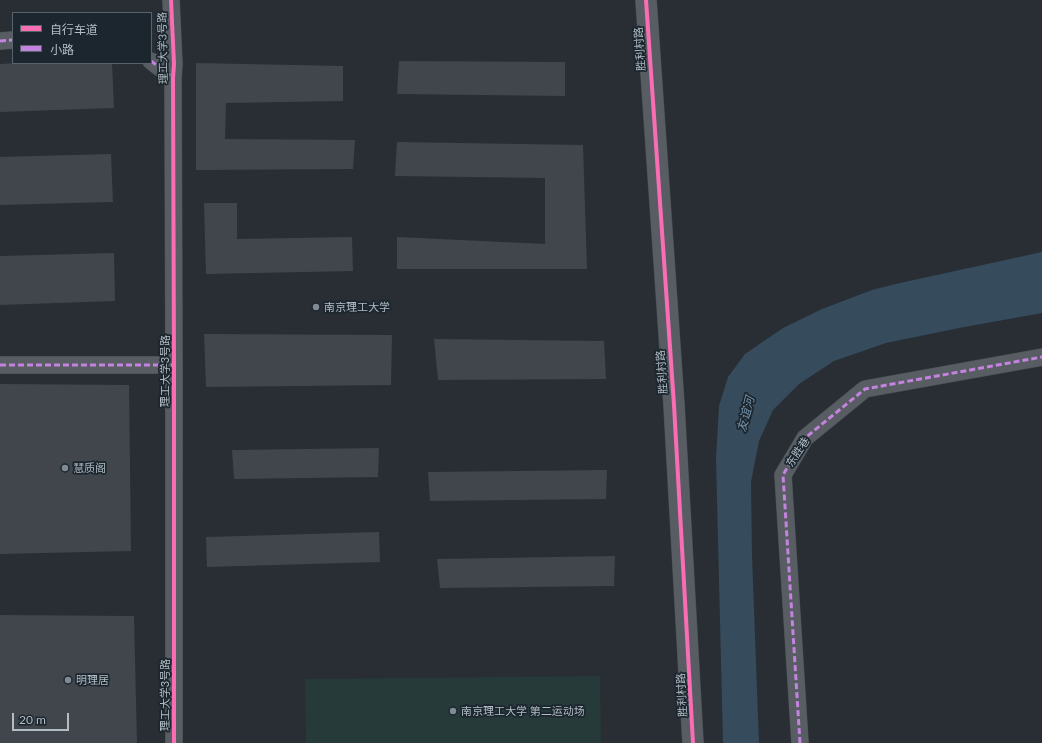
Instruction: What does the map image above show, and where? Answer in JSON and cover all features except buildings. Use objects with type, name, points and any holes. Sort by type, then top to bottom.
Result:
[{"type":"street","name":"理工大学3号路","points":[[171,0],[174,64],[174,743]]},
{"type":"street","name":"胜利村路","points":[[646,0],[673,397],[693,743]]},
{"type":"street","points":[[0,40],[12,40]]},
{"type":"street","points":[[152,62],[173,78]]},
{"type":"street","name":"东胜巷","points":[[800,743],[783,475],[805,438],[865,389],[1042,357]]},
{"type":"street","points":[[0,365],[174,365]]},
{"type":"green space","name":"南京理工大学 第二运动场","points":[[600,676],[601,743],[306,743],[305,679]]},
{"type":"water","name":"友谊河","points":[[1042,252],[1042,313],[886,343],[834,361],[799,384],[773,410],[759,441],[751,482],[752,556],[759,743],[723,743],[716,458],[719,406],[728,377],[745,354],[783,328],[822,309],[872,290]]},
{"type":"marked path","points":[[0,41],[12,40]]},
{"type":"marked path","points":[[152,62],[173,78]]},
{"type":"marked path","points":[[800,743],[783,475],[805,438],[865,389],[1042,357]]},
{"type":"marked path","points":[[0,365],[174,365]]},
{"type":"cycle path","points":[[171,0],[174,64],[174,743]]},
{"type":"cycle path","points":[[646,0],[674,405],[693,743]]},
{"type":"place","name":"南京理工大学","points":[[316,307]]},
{"type":"place","name":"慧质阁","points":[[65,468]]},
{"type":"place","name":"明理居","points":[[68,680]]},
{"type":"place","name":"南京理工大学 第二运动场","points":[[453,711]]}]
